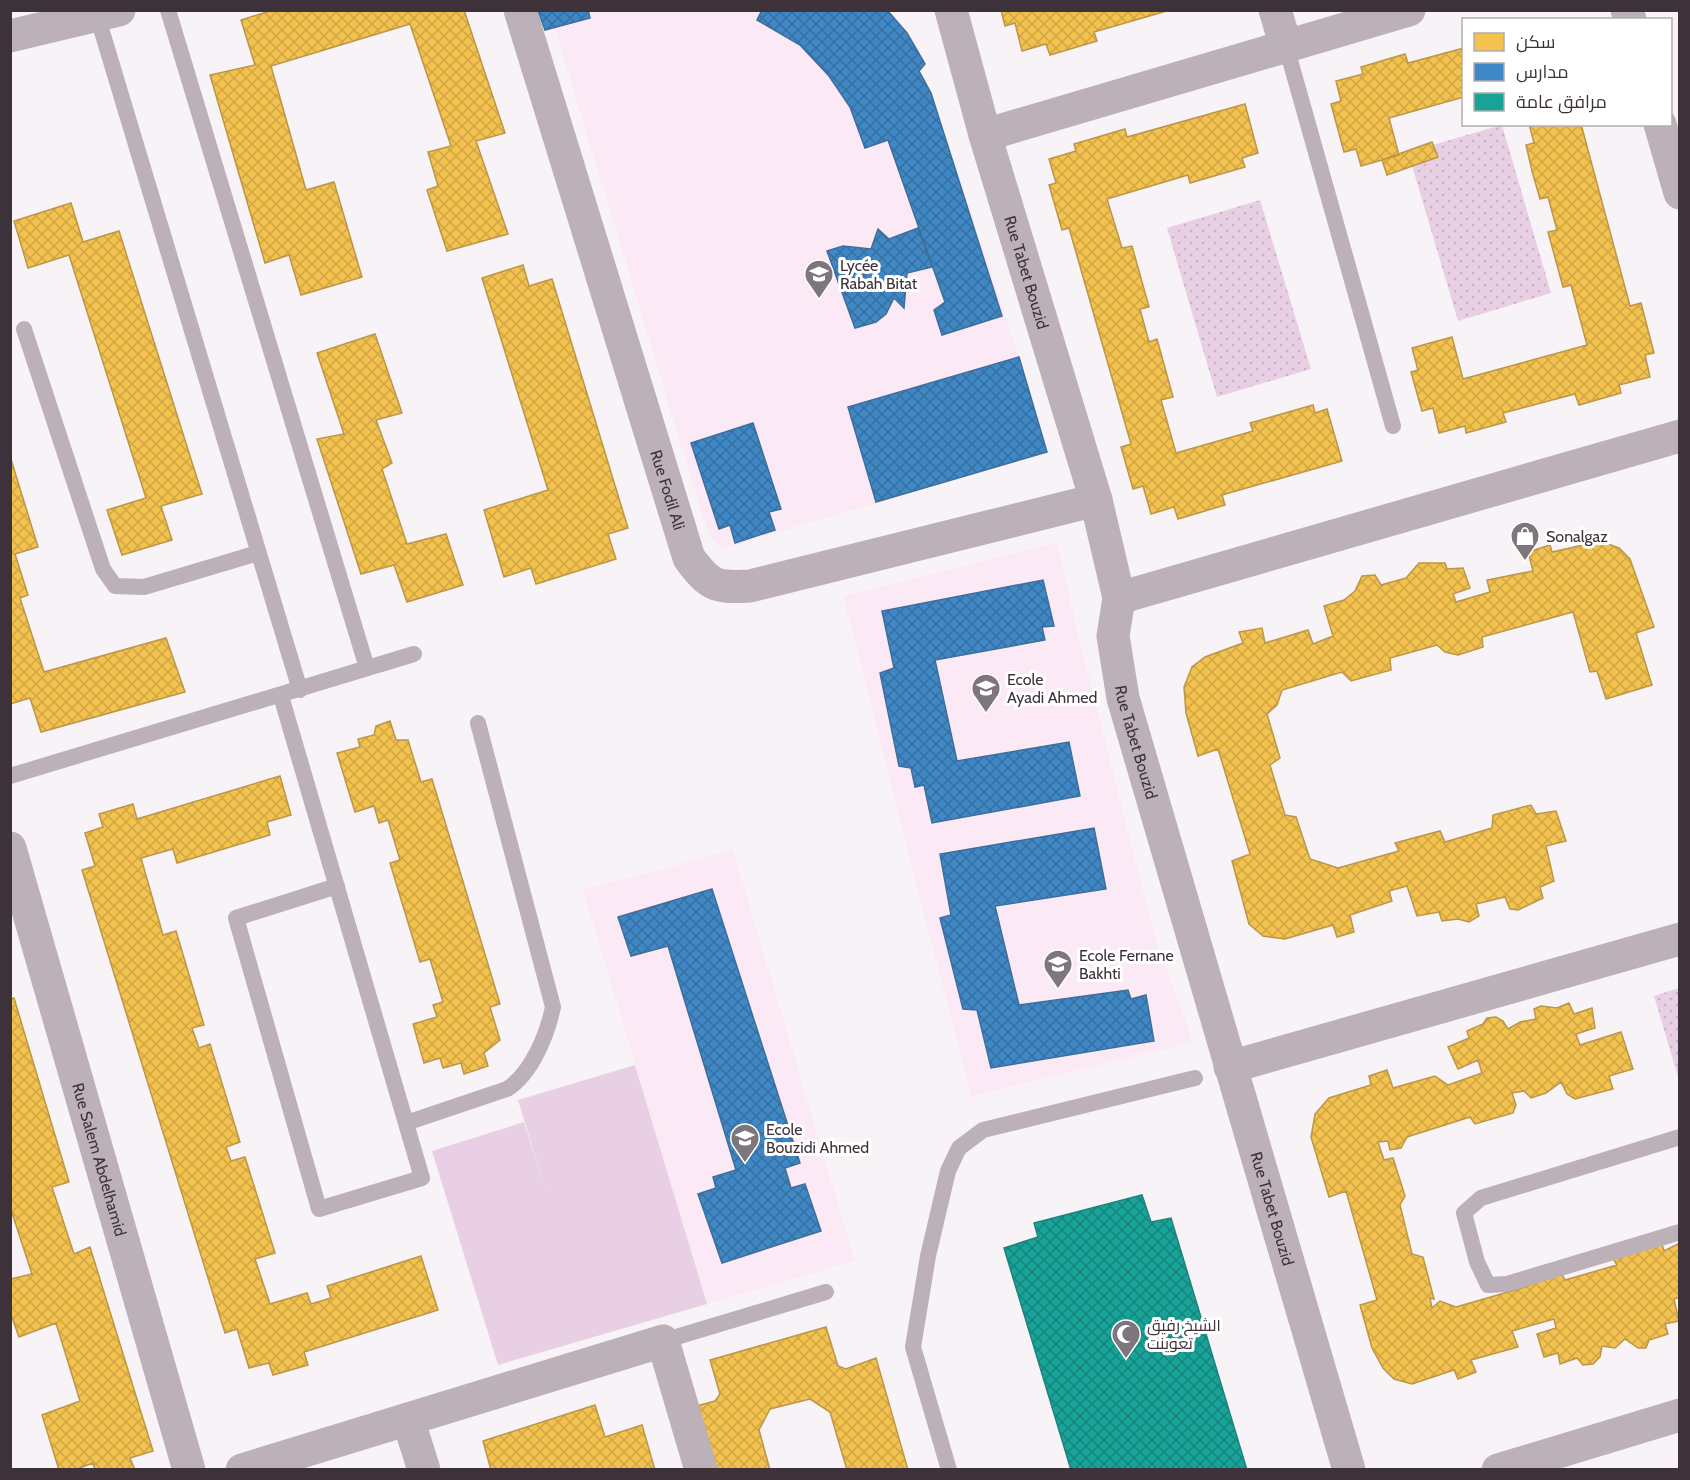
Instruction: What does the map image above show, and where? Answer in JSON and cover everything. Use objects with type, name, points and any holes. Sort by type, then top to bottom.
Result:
[{"type":"street","name":"Rue Fodil Ali","points":[[520,10],[689,558],[706,581],[729,587],[750,586],[1096,500]]},
{"type":"street","name":"Rue Tabet Bouzid","points":[[951,10],[985,135],[1096,500],[1119,598],[1113,636],[1123,698],[1349,1470]]},
{"type":"street","points":[[1275,10],[1286,46]]},
{"type":"street","points":[[985,135],[1409,10]]},
{"type":"street","points":[[10,36],[108,13]]},
{"type":"street","points":[[1661,126],[1680,193]]},
{"type":"street","points":[[1119,598],[1680,436]]},
{"type":"street","name":"Rue Salem Abdelhamid","points":[[10,848],[189,1470]]},
{"type":"street","points":[[1230,1067],[1680,939]]},
{"type":"street","points":[[242,1470],[663,1341],[701,1470]]},
{"type":"street","points":[[1498,1470],[1680,1415]]},
{"type":"street","points":[[408,1419],[424,1470]]},
{"type":"lane","points":[[168,10],[367,668]]},
{"type":"lane","points":[[108,13],[258,553],[300,690]]},
{"type":"lane","points":[[1286,46],[1394,426]]},
{"type":"lane","points":[[24,329],[103,569],[115,586],[144,587],[258,553]]},
{"type":"lane","points":[[10,776],[414,654]]},
{"type":"lane","points":[[281,696],[337,886],[422,1178],[319,1209],[236,918],[337,886]]},
{"type":"lane","points":[[406,1123],[507,1089],[521,1080],[549,1026],[553,1006],[478,723]]},
{"type":"lane","points":[[949,1470],[913,1347],[928,1256],[948,1171],[958,1148],[983,1130],[1195,1078]]},
{"type":"lane","points":[[1680,1137],[1481,1198],[1464,1213],[1477,1262],[1488,1285],[1507,1284],[1680,1232]]},
{"type":"lane","points":[[663,1341],[826,1292]]},
{"type":"shaded area","name":"Lycée Rabah Bitat","points":[[538,11],[887,11],[907,33],[925,64],[920,71],[931,93],[1019,357],[1047,452],[723,549],[708,534],[555,29],[545,30]]},
{"type":"shaded area","points":[[1502,126],[1551,293],[1458,321],[1408,152]]},
{"type":"shaded area","points":[[1260,200],[1311,369],[1217,397],[1167,228]]},
{"type":"shaded area","points":[[1057,542],[1154,935],[1193,1042],[971,1097],[843,596]]},
{"type":"shaded area","name":"Ecole Bouzidi Ahmed","points":[[733,850],[855,1261],[707,1304],[583,890]]},
{"type":"shaded area","points":[[1680,988],[1679,1080],[1654,996]]},
{"type":"shaded area","points":[[635,1065],[707,1304],[498,1365],[432,1151],[524,1122],[547,1194],[518,1100]]},
{"type":"building: سكن","points":[[273,10],[464,10],[505,133],[476,141],[508,234],[447,251],[427,190],[438,186],[428,152],[451,146],[410,24],[271,66],[306,190],[334,182],[362,277],[301,295],[289,255],[265,263],[210,75],[255,65],[241,20]]},
{"type":"building: سكن","points":[[1001,10],[1170,10],[1094,32],[1097,41],[1050,55],[1046,44],[1022,51],[1015,23],[1005,26]]},
{"type":"building: سكن","points":[[1462,49],[1462,98],[1389,118],[1399,155],[1361,166],[1356,149],[1344,152],[1331,104],[1341,101],[1336,81],[1363,74],[1361,67],[1405,54],[1408,63]]},
{"type":"building: سكن","points":[[1245,104],[1258,153],[1242,158],[1245,167],[1190,183],[1188,175],[1107,199],[1122,248],[1132,246],[1149,307],[1140,309],[1149,342],[1157,339],[1173,397],[1161,400],[1176,453],[1253,431],[1250,423],[1313,405],[1315,413],[1327,409],[1342,461],[1222,495],[1225,505],[1178,519],[1174,507],[1151,514],[1143,486],[1133,489],[1121,447],[1131,444],[1069,228],[1062,230],[1049,185],[1056,183],[1049,159],[1076,151],[1074,144],[1125,129],[1127,137]]},
{"type":"building: سكن","points":[[1530,126],[1582,126],[1630,306],[1641,303],[1654,353],[1645,355],[1650,377],[1619,385],[1621,393],[1579,405],[1575,394],[1503,413],[1506,422],[1466,433],[1465,426],[1439,433],[1433,408],[1422,411],[1411,372],[1418,370],[1412,348],[1452,337],[1463,379],[1587,345],[1571,285],[1563,287],[1548,232],[1557,230],[1548,197],[1540,199],[1532,171],[1526,145],[1534,143]]},
{"type":"building: سكن","points":[[1432,142],[1438,157],[1387,175],[1382,160]]},
{"type":"building: سكن","points":[[71,203],[83,242],[119,231],[202,494],[161,506],[172,540],[122,555],[107,510],[146,498],[69,255],[28,268],[14,221]]},
{"type":"building: سكن","points":[[523,265],[529,286],[552,279],[628,528],[608,534],[616,559],[536,584],[531,568],[504,577],[484,510],[548,490],[482,278]]},
{"type":"building: سكن","points":[[375,334],[402,413],[376,420],[392,463],[382,469],[407,544],[446,534],[463,585],[407,602],[394,565],[361,574],[317,439],[344,434],[317,353]]},
{"type":"building: سكن","points":[[10,456],[38,547],[15,554],[28,595],[20,598],[44,672],[166,638],[185,692],[41,732],[30,698],[10,704]]},
{"type":"building: سكن","points":[[1592,543],[1608,544],[1619,548],[1630,559],[1654,627],[1636,633],[1652,685],[1606,699],[1597,671],[1590,672],[1573,612],[1482,637],[1483,647],[1458,655],[1445,652],[1437,645],[1390,658],[1391,670],[1351,681],[1342,672],[1282,690],[1277,705],[1267,714],[1280,758],[1270,765],[1285,815],[1296,817],[1310,859],[1338,868],[1399,851],[1395,843],[1440,831],[1445,842],[1492,828],[1493,815],[1531,805],[1536,814],[1556,811],[1566,841],[1546,846],[1554,881],[1540,887],[1543,898],[1518,910],[1510,909],[1505,897],[1476,904],[1479,916],[1469,922],[1458,919],[1442,921],[1439,912],[1417,916],[1407,886],[1389,891],[1392,901],[1350,915],[1354,932],[1337,937],[1333,925],[1285,939],[1263,936],[1249,924],[1232,861],[1250,854],[1218,749],[1198,756],[1186,713],[1184,687],[1192,667],[1205,657],[1243,643],[1239,632],[1262,628],[1265,643],[1308,630],[1313,644],[1333,636],[1324,606],[1344,600],[1355,591],[1362,576],[1375,575],[1381,585],[1406,578],[1419,563],[1445,563],[1447,569],[1463,568],[1470,588],[1453,594],[1456,602],[1490,592],[1487,580],[1533,571],[1528,552],[1550,545],[1552,552]]},
{"type":"building: سكن","points":[[390,721],[396,740],[408,740],[421,782],[432,779],[500,1004],[490,1007],[500,1040],[484,1053],[488,1066],[464,1074],[461,1063],[443,1068],[440,1058],[424,1063],[413,1024],[437,1017],[433,1005],[443,1002],[430,959],[420,962],[390,863],[400,860],[388,820],[379,823],[374,806],[355,812],[337,753],[360,747],[358,739],[374,735],[376,726]]},
{"type":"building: سكن","points":[[280,776],[291,815],[267,822],[270,835],[177,863],[173,849],[141,858],[163,935],[176,931],[204,1025],[192,1028],[199,1048],[210,1044],[240,1142],[226,1147],[231,1161],[245,1157],[275,1253],[255,1259],[270,1304],[307,1293],[311,1304],[331,1298],[327,1286],[421,1256],[438,1310],[304,1352],[308,1365],[273,1375],[269,1363],[249,1368],[237,1329],[225,1333],[82,870],[95,866],[85,833],[103,827],[99,814],[133,804],[137,819]]},
{"type":"building: سكن","points":[[14,998],[69,1182],[52,1187],[74,1254],[90,1247],[153,1451],[130,1458],[135,1470],[95,1470],[93,1463],[74,1470],[59,1470],[42,1415],[80,1401],[56,1323],[19,1337],[10,1312],[10,1279],[32,1274],[10,1207],[10,999]]},
{"type":"building: سكن","points":[[1569,1003],[1574,1014],[1592,1008],[1595,1028],[1576,1034],[1580,1045],[1621,1032],[1633,1069],[1609,1076],[1613,1089],[1575,1099],[1567,1094],[1561,1082],[1546,1093],[1531,1098],[1524,1091],[1512,1093],[1516,1105],[1513,1113],[1475,1124],[1470,1117],[1407,1137],[1401,1148],[1390,1150],[1388,1141],[1378,1142],[1384,1160],[1393,1158],[1405,1196],[1400,1205],[1412,1254],[1423,1257],[1434,1299],[1430,1298],[1432,1308],[1440,1301],[1456,1307],[1522,1288],[1561,1273],[1565,1280],[1617,1265],[1612,1257],[1661,1241],[1664,1251],[1680,1243],[1680,1297],[1674,1299],[1679,1321],[1665,1324],[1668,1334],[1649,1340],[1646,1348],[1638,1348],[1625,1339],[1615,1348],[1602,1346],[1600,1357],[1593,1364],[1583,1365],[1577,1358],[1560,1364],[1558,1353],[1544,1357],[1537,1334],[1556,1328],[1554,1319],[1512,1331],[1518,1347],[1471,1360],[1476,1372],[1458,1379],[1454,1370],[1412,1384],[1394,1379],[1383,1368],[1372,1348],[1360,1305],[1377,1300],[1346,1191],[1329,1197],[1311,1137],[1315,1114],[1329,1098],[1371,1085],[1369,1076],[1387,1070],[1393,1088],[1435,1076],[1448,1085],[1482,1073],[1478,1060],[1458,1069],[1448,1047],[1469,1038],[1467,1031],[1483,1024],[1487,1018],[1496,1017],[1503,1021],[1508,1029],[1520,1022],[1536,1019],[1534,1009],[1541,1006],[1557,1008]]},
{"type":"building: سكن","points":[[826,1327],[838,1366],[846,1369],[876,1358],[908,1470],[847,1470],[830,1412],[810,1399],[770,1409],[759,1430],[770,1470],[708,1470],[689,1408],[715,1401],[720,1394],[710,1360]]},
{"type":"building: سكن","points":[[595,1405],[605,1437],[642,1425],[655,1470],[491,1470],[483,1441]]},
{"type":"building: مدارس","points":[[588,10],[590,18],[545,30],[538,11]]},
{"type":"building: مدارس","points":[[762,10],[887,10],[907,33],[925,64],[919,71],[931,93],[1002,316],[942,335],[934,310],[945,302],[888,140],[865,148],[850,107],[829,76],[800,45],[757,20]]},
{"type":"building: مدارس","points":[[918,228],[932,267],[907,273],[904,308],[894,298],[886,314],[876,322],[855,328],[827,251],[843,246],[871,249],[878,229],[889,239]]},
{"type":"building: مدارس","points":[[1019,357],[1047,452],[876,502],[848,407]]},
{"type":"building: مدارس","points":[[753,423],[781,509],[769,512],[775,530],[735,543],[730,525],[719,529],[691,443]]},
{"type":"building: مدارس","points":[[1043,580],[1054,626],[1042,627],[1045,640],[935,660],[957,761],[1069,742],[1080,796],[932,823],[924,785],[915,787],[911,768],[899,766],[880,673],[894,668],[882,611]]},
{"type":"building: مدارس","points":[[1094,828],[1106,889],[995,906],[1019,1005],[1128,990],[1131,999],[1146,995],[1154,1041],[991,1068],[977,1010],[963,1009],[940,918],[951,915],[940,854]]},
{"type":"building: مدارس","points":[[712,889],[800,1163],[785,1168],[791,1188],[805,1184],[821,1231],[722,1263],[698,1194],[716,1188],[713,1177],[736,1170],[668,946],[631,956],[618,917]]},
{"type":"building: مرافق عامة","name":"الشيخ رفيق تعوينت","points":[[1142,1195],[1151,1222],[1171,1218],[1247,1470],[1071,1470],[1004,1248],[1038,1237],[1034,1223]]},
{"type":"place","name":"Lycée Rabah Bitat","points":[[819,300]]},
{"type":"place","name":"Sonalgaz","points":[[1525,562]]},
{"type":"place","name":"Ecole Ayadi Ahmed","points":[[986,714]]},
{"type":"place","name":"Ecole Fernane Bakhti","points":[[1058,990]]},
{"type":"place","name":"Ecole Bouzidi Ahmed","points":[[745,1164]]},
{"type":"place","name":"الشيخ رفيق تعوينت","points":[[1126,1360]]}]
